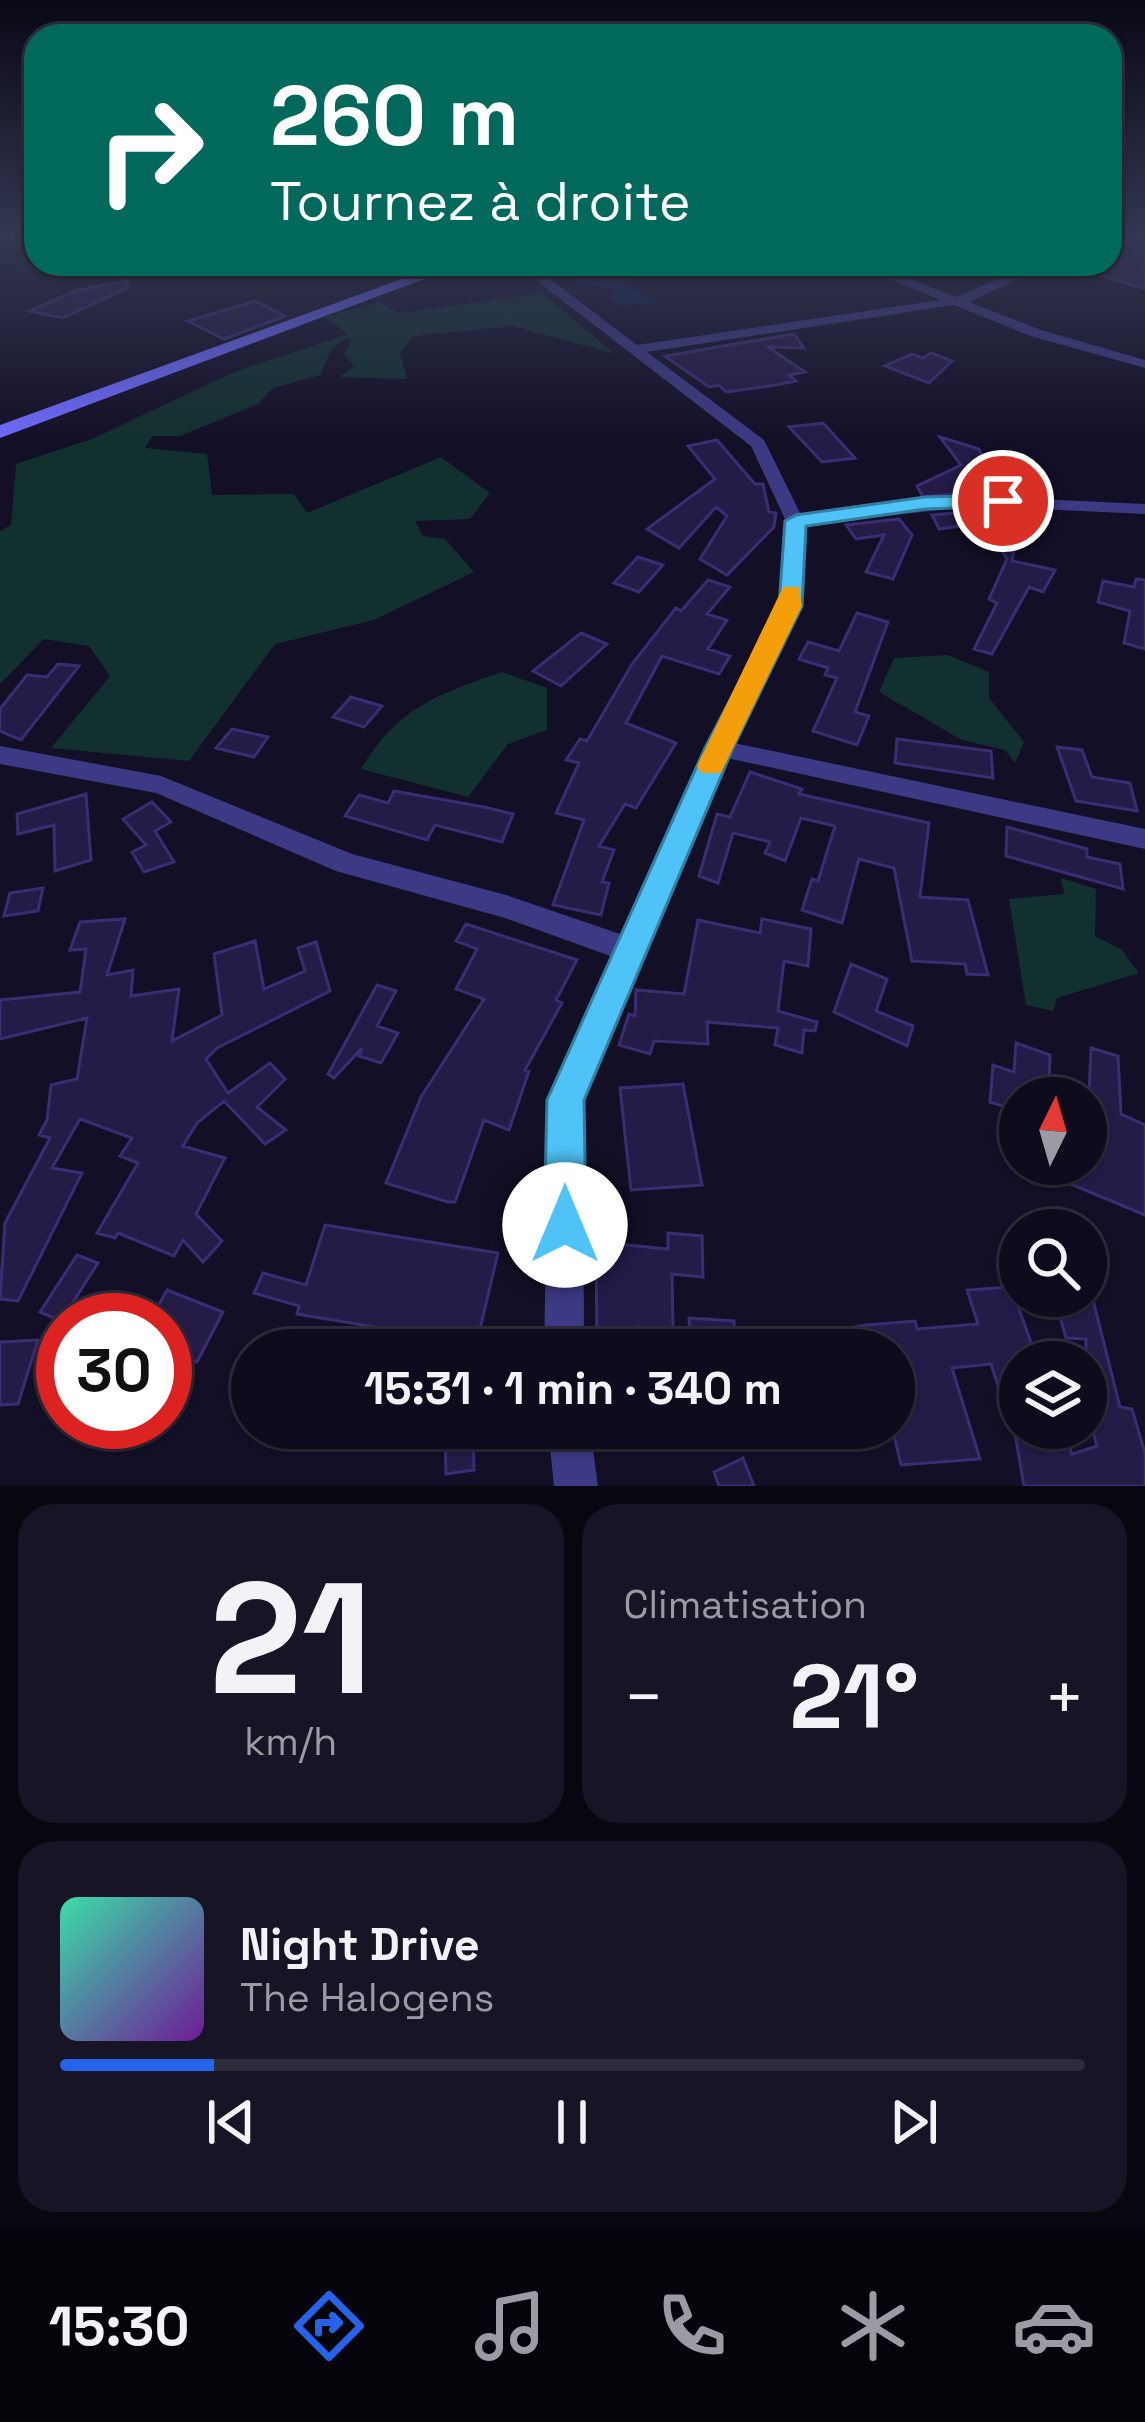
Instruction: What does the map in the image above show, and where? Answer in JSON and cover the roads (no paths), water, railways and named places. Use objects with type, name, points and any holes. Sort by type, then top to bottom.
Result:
[{"type":"street","points":[[0,432],[345,305]]},
{"type":"street","points":[[564,1329],[566,1100],[719,748],[790,606],[796,521],[758,442],[578,305]]},
{"type":"street","points":[[636,349],[927,305]]},
{"type":"street","points":[[975,305],[1036,333],[1145,364]]},
{"type":"street","points":[[796,521],[959,502],[1145,508]]},
{"type":"street","points":[[719,748],[1145,839]]},
{"type":"street","points":[[0,755],[161,785],[346,863],[506,907],[630,950]]},
{"type":"street","points":[[572,1449],[576,1486]]}]
